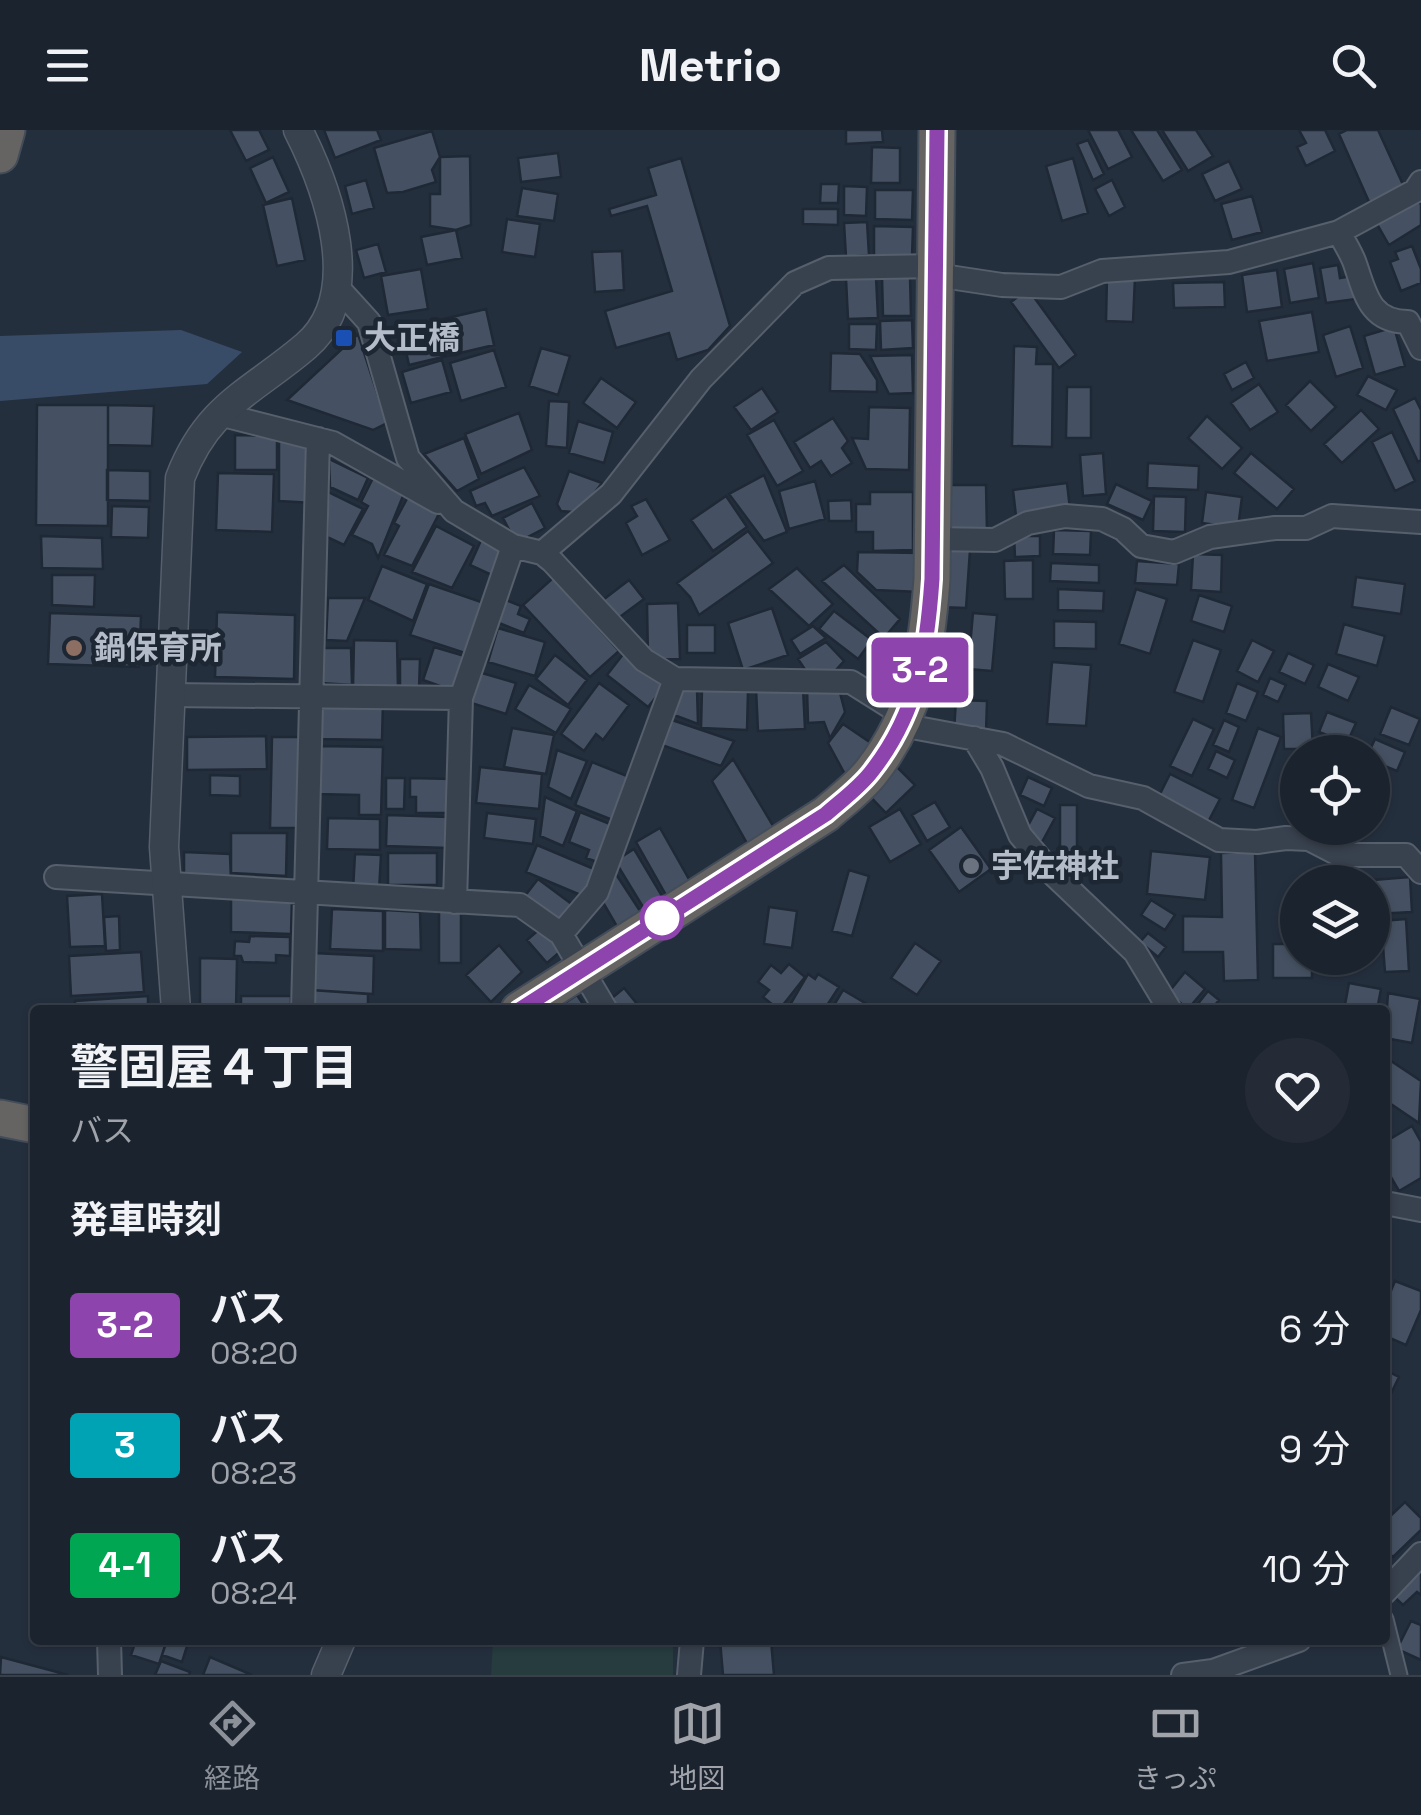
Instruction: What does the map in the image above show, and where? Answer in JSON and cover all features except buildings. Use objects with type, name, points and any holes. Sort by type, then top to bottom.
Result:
[{"type":"highway","points":[[0,154],[8,130]]},
{"type":"highway","points":[[526,1005],[826,814],[870,774],[903,720],[928,642],[938,130]]},
{"type":"highway","points":[[0,1118],[30,1124]]},
{"type":"street","points":[[176,1005],[165,886],[180,478],[191,448],[219,414],[309,344],[330,318],[339,290],[337,248],[322,193],[298,130]]},
{"type":"street","points":[[542,553],[612,494],[702,379],[795,284],[829,268],[936,270],[1002,285],[1062,287],[1102,272],[1230,262],[1339,232],[1415,191],[1421,182]]},
{"type":"street","points":[[1339,232],[1353,258],[1366,300],[1392,322],[1408,322],[1421,348]]},
{"type":"street","points":[[339,290],[370,322],[408,458],[454,511]]},
{"type":"street","points":[[219,414],[333,443],[513,546],[542,553],[644,660],[676,679],[850,682],[903,720],[1003,744],[1089,786],[1143,798],[1219,840],[1309,838],[1340,855],[1406,855],[1421,872]]},
{"type":"street","points":[[302,1005],[318,439]]},
{"type":"street","points":[[932,539],[995,540],[1028,523],[1065,516],[1102,519],[1123,529],[1141,546],[1174,552],[1210,537],[1306,528],[1332,516],[1421,522]]},
{"type":"street","points":[[455,902],[461,698],[513,546]]},
{"type":"street","points":[[561,934],[597,892],[676,679]]},
{"type":"street","points":[[169,696],[461,698]]},
{"type":"street","points":[[974,738],[992,768],[1020,835],[1052,873],[1135,952],[1167,1005]]},
{"type":"street","points":[[56,877],[520,905],[561,934],[603,1005]]},
{"type":"street","points":[[1390,1204],[1421,1210]]},
{"type":"street","points":[[1390,1587],[1421,1554]]},
{"type":"street","points":[[1390,1639],[1399,1675]]},
{"type":"street","points":[[109,1645],[110,1675]]},
{"type":"street","points":[[326,1675],[339,1645]]},
{"type":"street","points":[[690,1675],[692,1645]]},
{"type":"street","points":[[1183,1675],[1213,1670],[1285,1645]]},
{"type":"green space","points":[[493,1645],[673,1645],[673,1675],[491,1675]]},
{"type":"water","points":[[181,330],[242,352],[207,384],[0,401],[0,336]]},
{"type":"bus line","name":"3-2","points":[[525,1005],[826,814],[870,774],[894,740],[912,699],[928,642],[937,130]]},
{"type":"place","name":"大正橋","points":[[344,338]]},
{"type":"place","name":"鍋保育所","points":[[74,648]]},
{"type":"place","name":"宇佐神社","points":[[971,866]]}]
